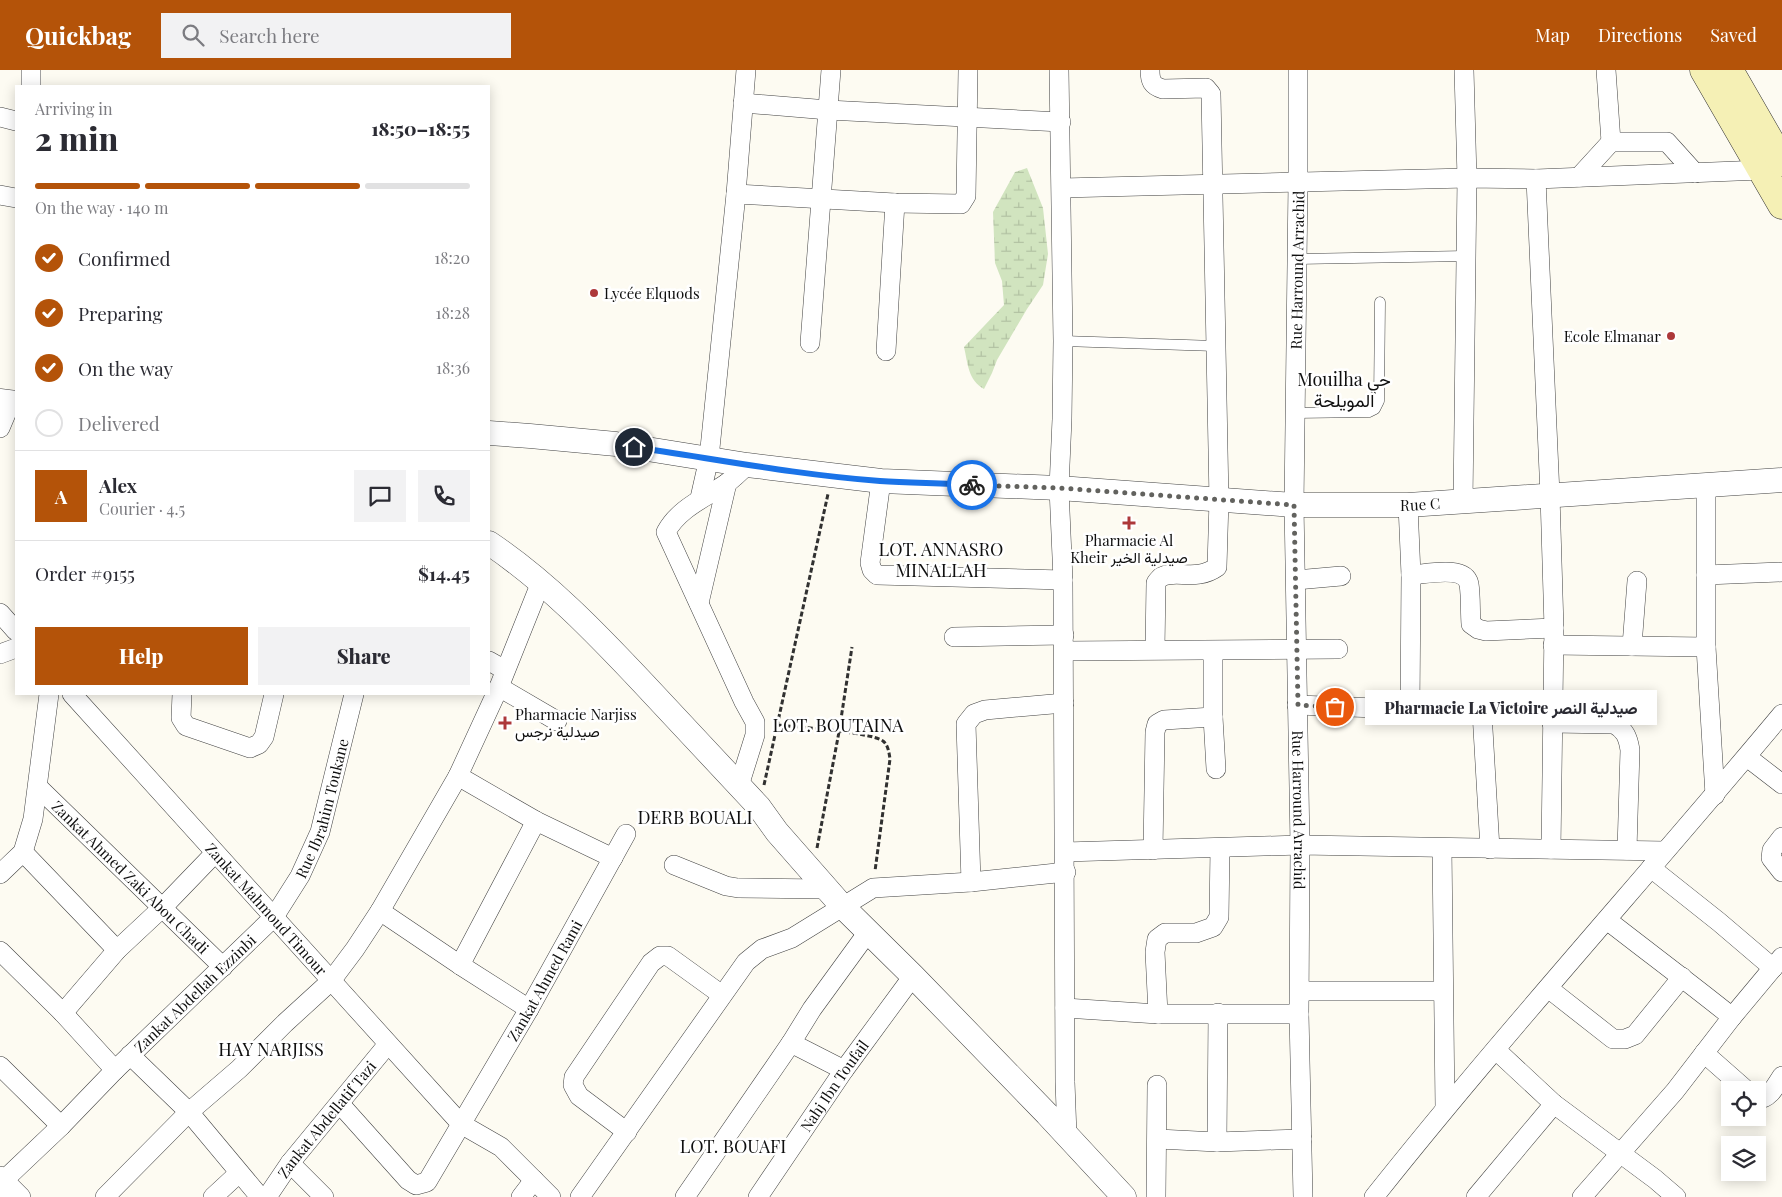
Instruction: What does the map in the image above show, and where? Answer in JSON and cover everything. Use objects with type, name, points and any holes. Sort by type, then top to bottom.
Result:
[{"type":"main road","points":[[1704,70],[1775,166]]},
{"type":"main road","points":[[1729,70],[1775,166],[1782,205]]},
{"type":"street","points":[[31,70],[31,85]]},
{"type":"street","points":[[700,498],[709,458],[736,194],[746,70]]},
{"type":"street","points":[[810,343],[831,70]]},
{"type":"street","points":[[736,194],[895,203],[956,204],[964,201],[966,196],[968,70]]},
{"type":"street","points":[[1060,70],[1063,342],[1059,488],[1064,643],[1067,1135]]},
{"type":"street","points":[[1150,70],[1151,81],[1156,87],[1163,89],[1206,88],[1211,94],[1219,500],[1217,567],[1208,573],[1199,575],[1161,577],[1156,583],[1155,649]]},
{"type":"street","name":"Rue Harround Arrachid","points":[[1298,70],[1298,259],[1294,505],[1300,845],[1299,1014],[1303,1197]]},
{"type":"street","points":[[1463,502],[1467,178],[1464,70]]},
{"type":"street","points":[[1580,177],[1611,142],[1606,70]]},
{"type":"street","points":[[743,102],[828,110],[1061,122]]},
{"type":"street","points":[[0,117],[15,121]]},
{"type":"street","points":[[1611,142],[1667,142],[1695,173]]},
{"type":"street","points":[[1062,188],[1467,178],[1536,179],[1695,173],[1775,166]]},
{"type":"street","points":[[1536,179],[1550,495],[1553,636],[1551,849]]},
{"type":"street","points":[[0,195],[15,198]]},
{"type":"street","points":[[886,351],[895,203]]},
{"type":"street","points":[[0,428],[9,402]]},
{"type":"street","name":"Rue C","points":[[490,433],[616,444],[747,465],[880,481],[1059,488],[1294,505],[1408,505],[1782,480]]},
{"type":"street","points":[[739,786],[755,734],[755,722],[666,532],[671,522],[700,498],[727,483],[747,465]]},
{"type":"street","points":[[880,481],[870,563],[872,570],[877,575],[1063,580]]},
{"type":"street","points":[[699,603],[727,483]]},
{"type":"street","points":[[1706,486],[1706,647],[1715,795]]},
{"type":"street","points":[[1408,505],[1412,575],[1410,710]]},
{"type":"street","points":[[490,544],[541,582],[615,654],[759,807],[827,890],[1067,1135],[1124,1197]]},
{"type":"street","points":[[1412,575],[1457,572],[1464,575],[1469,582],[1471,624],[1478,629],[1486,631],[1553,636],[1632,646],[1706,647]]},
{"type":"street","points":[[1706,575],[1782,572]]},
{"type":"street","points":[[1296,580],[1341,576]]},
{"type":"street","points":[[1632,646],[1636,581]]},
{"type":"street","points":[[105,1197],[189,1112],[239,1069],[331,981],[355,949],[380,911],[458,776],[502,679],[541,582]]},
{"type":"street","points":[[0,613],[15,630]]},
{"type":"street","points":[[954,637],[1213,651],[1338,649]]},
{"type":"street","points":[[0,654],[15,648]]},
{"type":"street","points":[[1213,651],[1213,717],[1216,769]]},
{"type":"street","points":[[490,662],[502,679],[558,721]]},
{"type":"street","points":[[0,874],[23,852],[33,819],[49,695]]},
{"type":"street","name":"Zankat Mahmoud Timour","points":[[73,695],[461,1124],[501,1147],[551,1197]]},
{"type":"street","points":[[182,695],[181,718],[186,726],[250,748],[259,744],[264,737],[274,695]]},
{"type":"street","name":"Rue Ibrahim Toukane","points":[[274,917],[300,876],[320,832],[354,695]]},
{"type":"street","points":[[971,882],[966,724],[974,714],[985,710],[1064,703]]},
{"type":"street","points":[[1298,705],[1552,716],[1614,724],[1622,729],[1628,738],[1630,750],[1627,850]]},
{"type":"street","points":[[1482,712],[1490,849]]},
{"type":"street","points":[[1374,1197],[1445,1108],[1715,795],[1782,714]]},
{"type":"street","points":[[1153,850],[1155,732],[1157,724],[1164,720],[1213,717]]},
{"type":"street","points":[[1746,757],[1782,784]]},
{"type":"street","points":[[458,776],[536,821],[613,858]]},
{"type":"street","name":"Zankat Ahmed Zaki Abou Chadi","points":[[38,786],[223,967]]},
{"type":"street","points":[[460,965],[536,821]]},
{"type":"street","name":"Zankat Ahmed Rami","points":[[340,1104],[408,1180],[416,1185],[427,1182],[529,1009],[626,834]]},
{"type":"street","points":[[1782,837],[1772,850],[1771,858],[1782,872]]},
{"type":"street","points":[[1066,852],[1300,845],[1665,852]]},
{"type":"street","points":[[1158,1014],[1155,952],[1158,939],[1165,933],[1196,933],[1213,927],[1219,917],[1220,848]]},
{"type":"street","points":[[1442,848],[1445,1108]]},
{"type":"street","points":[[23,852],[117,950]]},
{"type":"street","points":[[63,1013],[117,950],[162,908],[215,853]]},
{"type":"street","points":[[674,865],[726,886],[738,888],[827,890],[971,882],[1066,872]]},
{"type":"street","points":[[1582,1197],[1675,1091],[1732,1017],[1778,963],[1719,922],[1651,868]]},
{"type":"street","points":[[580,1197],[746,962],[762,949],[792,938],[827,890]]},
{"type":"street","points":[[380,911],[529,1009]]},
{"type":"street","name":"Zankat Abdellah Ezzinbi","points":[[2,1184],[130,1055],[274,917]]},
{"type":"street","points":[[1607,920],[1658,960],[1682,976],[1732,1017]]},
{"type":"street","points":[[685,1197],[791,1043],[812,1009],[868,932]]},
{"type":"street","points":[[0,950],[63,1013],[115,1070]]},
{"type":"street","points":[[627,1132],[580,1096],[573,1085],[574,1077],[651,963],[660,956],[668,956],[722,996]]},
{"type":"street","name":"Nahj Ibn Toufail","points":[[758,1197],[844,1070],[913,976]]},
{"type":"street","points":[[1548,988],[1613,1039],[1625,1039],[1635,1035],[1682,976]]},
{"type":"street","points":[[1300,991],[1443,991]]},
{"type":"street","points":[[1065,1008],[1158,1014],[1299,1014]]},
{"type":"street","points":[[1217,1142],[1218,1013]]},
{"type":"street","points":[[791,1043],[844,1070]]},
{"type":"street","name":"Zankat Abdellatif Tazi","points":[[267,1197],[290,1163],[388,1044]]},
{"type":"street","points":[[1496,1050],[1554,1104],[1655,1179],[1676,1197]]},
{"type":"street","points":[[1704,1053],[1736,1081]]},
{"type":"street","points":[[130,1055],[189,1112],[260,1197]]},
{"type":"street","points":[[0,1066],[61,1126]]},
{"type":"street","points":[[1766,1097],[1782,1076]]},
{"type":"street","points":[[1156,1197],[1157,1085]]},
{"type":"street","points":[[1476,1197],[1554,1104]]},
{"type":"street","points":[[1158,1139],[1217,1142],[1302,1139]]},
{"type":"street","points":[[290,1163],[324,1197]]},
{"type":"street","points":[[213,1197],[239,1173]]},
{"type":"street","points":[[521,1197],[534,1180]]},
{"type":"street","points":[[2,1184],[21,1197]]},
{"type":"lane","points":[[1298,259],[1466,256]]},
{"type":"lane","points":[[1295,414],[1369,412],[1375,410],[1378,401],[1380,302]]},
{"type":"lane","points":[[1063,342],[1216,346]]},
{"type":"path","points":[[759,807],[833,476]]},
{"type":"path","points":[[827,890],[839,732],[852,647]]},
{"type":"path","points":[[778,725],[878,738],[885,742],[890,758],[881,812],[873,888]]},
{"type":"green space","points":[[1027,168],[1043,208],[1048,254],[1043,285],[997,360],[984,389],[972,376],[964,347],[1004,305],[1002,281],[995,263],[993,212],[1015,172]]},
{"type":"way so far","points":[[972,485],[1059,488],[1294,505],[1298,705],[1335,707]]},
{"type":"place","name":"Lycée Elquods","points":[[594,293]]},
{"type":"place","name":"Ecole Elmanar","points":[[1671,336]]},
{"type":"place","name":"Pharmacie Al Kheir صيدلية الخير","points":[[1129,523]]},
{"type":"place","name":"Pharmacie La Victoire صيدلية النصر","points":[[1335,707]]},
{"type":"place","name":"Pharmacie Narjiss صيدلية نرجس","points":[[505,723]]},
{"type":"district","name":"Mouilha حي المويلحة","points":[[1344,389]]},
{"type":"district","name":"LOT. ANNASRO MINALLAH","points":[[941,559]]},
{"type":"district","name":"LOT. BOUTAINA","points":[[838,725]]},
{"type":"district","name":"DERB BOUALI","points":[[695,817]]},
{"type":"district","name":"HAY NARJISS","points":[[271,1049]]},
{"type":"district","name":"LOT. BOUAFI","points":[[733,1146]]},
{"type":"route","points":[[634,447],[747,465],[833,476],[880,481],[972,485]]}]
